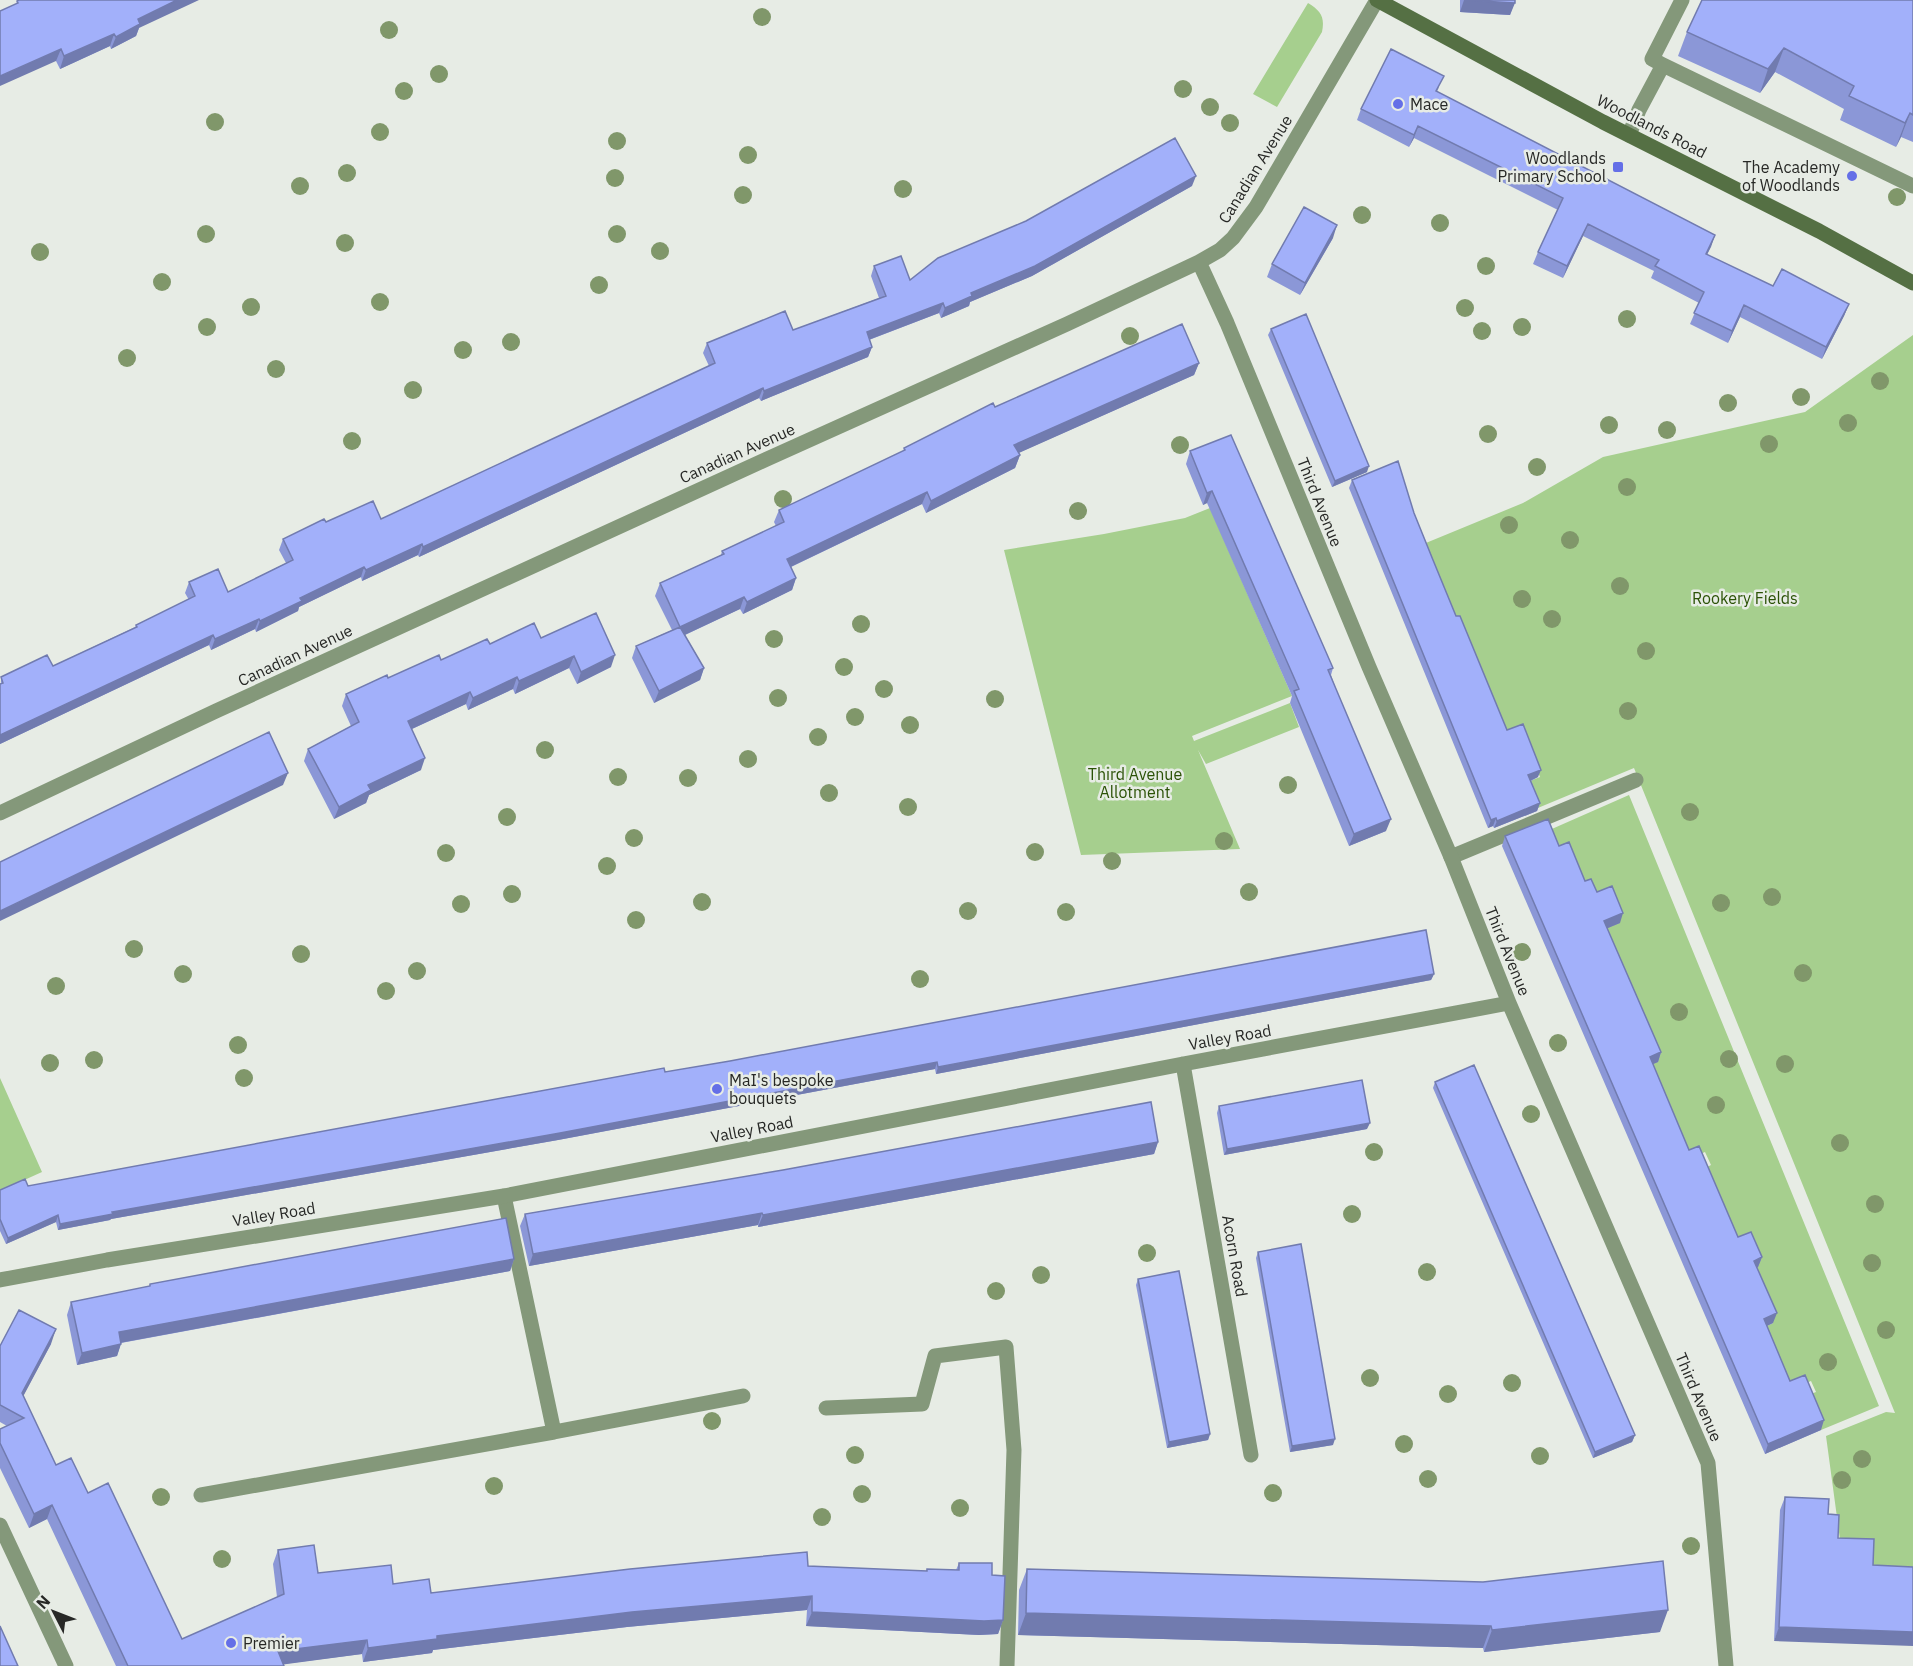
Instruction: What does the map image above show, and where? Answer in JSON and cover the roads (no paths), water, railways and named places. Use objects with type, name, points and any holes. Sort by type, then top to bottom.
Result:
[{"type":"street","name":"Woodlands Road","points":[[1377,0],[1629,135],[1819,231],[1913,283]]},
{"type":"street","name":"Canadian Avenue","points":[[0,813],[279,681],[1067,324],[1220,250],[1233,238],[1256,207],[1377,0]]},
{"type":"street","points":[[1682,0],[1652,59],[1913,186]]},
{"type":"street","points":[[1629,135],[1639,110],[1663,65]]},
{"type":"street","name":"Third Avenue","points":[[1199,262],[1227,323],[1369,667],[1451,857],[1509,1003],[1708,1464],[1726,1666]]},
{"type":"street","points":[[1451,857],[1636,780]]},
{"type":"street","name":"Valley Road","points":[[0,1280],[107,1260],[504,1196],[1509,1003]]},
{"type":"street","name":"Acorn Road","points":[[1183,1064],[1251,1455]]},
{"type":"street","points":[[504,1196],[554,1432]]},
{"type":"street","points":[[826,1408],[922,1404],[936,1356],[1006,1347],[1014,1450],[1007,1666]]},
{"type":"street","points":[[201,1495],[743,1396]]},
{"type":"street","points":[[0,1525],[66,1666]]},
{"type":"place","name":"Mace","points":[[1398,104]]},
{"type":"place","name":"Woodlands Primary School","points":[[1618,167]]},
{"type":"place","name":"The Academy of Woodlands","points":[[1852,176]]},
{"type":"place","name":"MaI's bespoke bouquets","points":[[717,1089]]},
{"type":"place","name":"Premier","points":[[231,1643]]},
{"type":"park label","name":"Rookery Fields","points":[[1745,598]]},
{"type":"park label","name":"Third Avenue Allotment","points":[[1135,783]]}]
